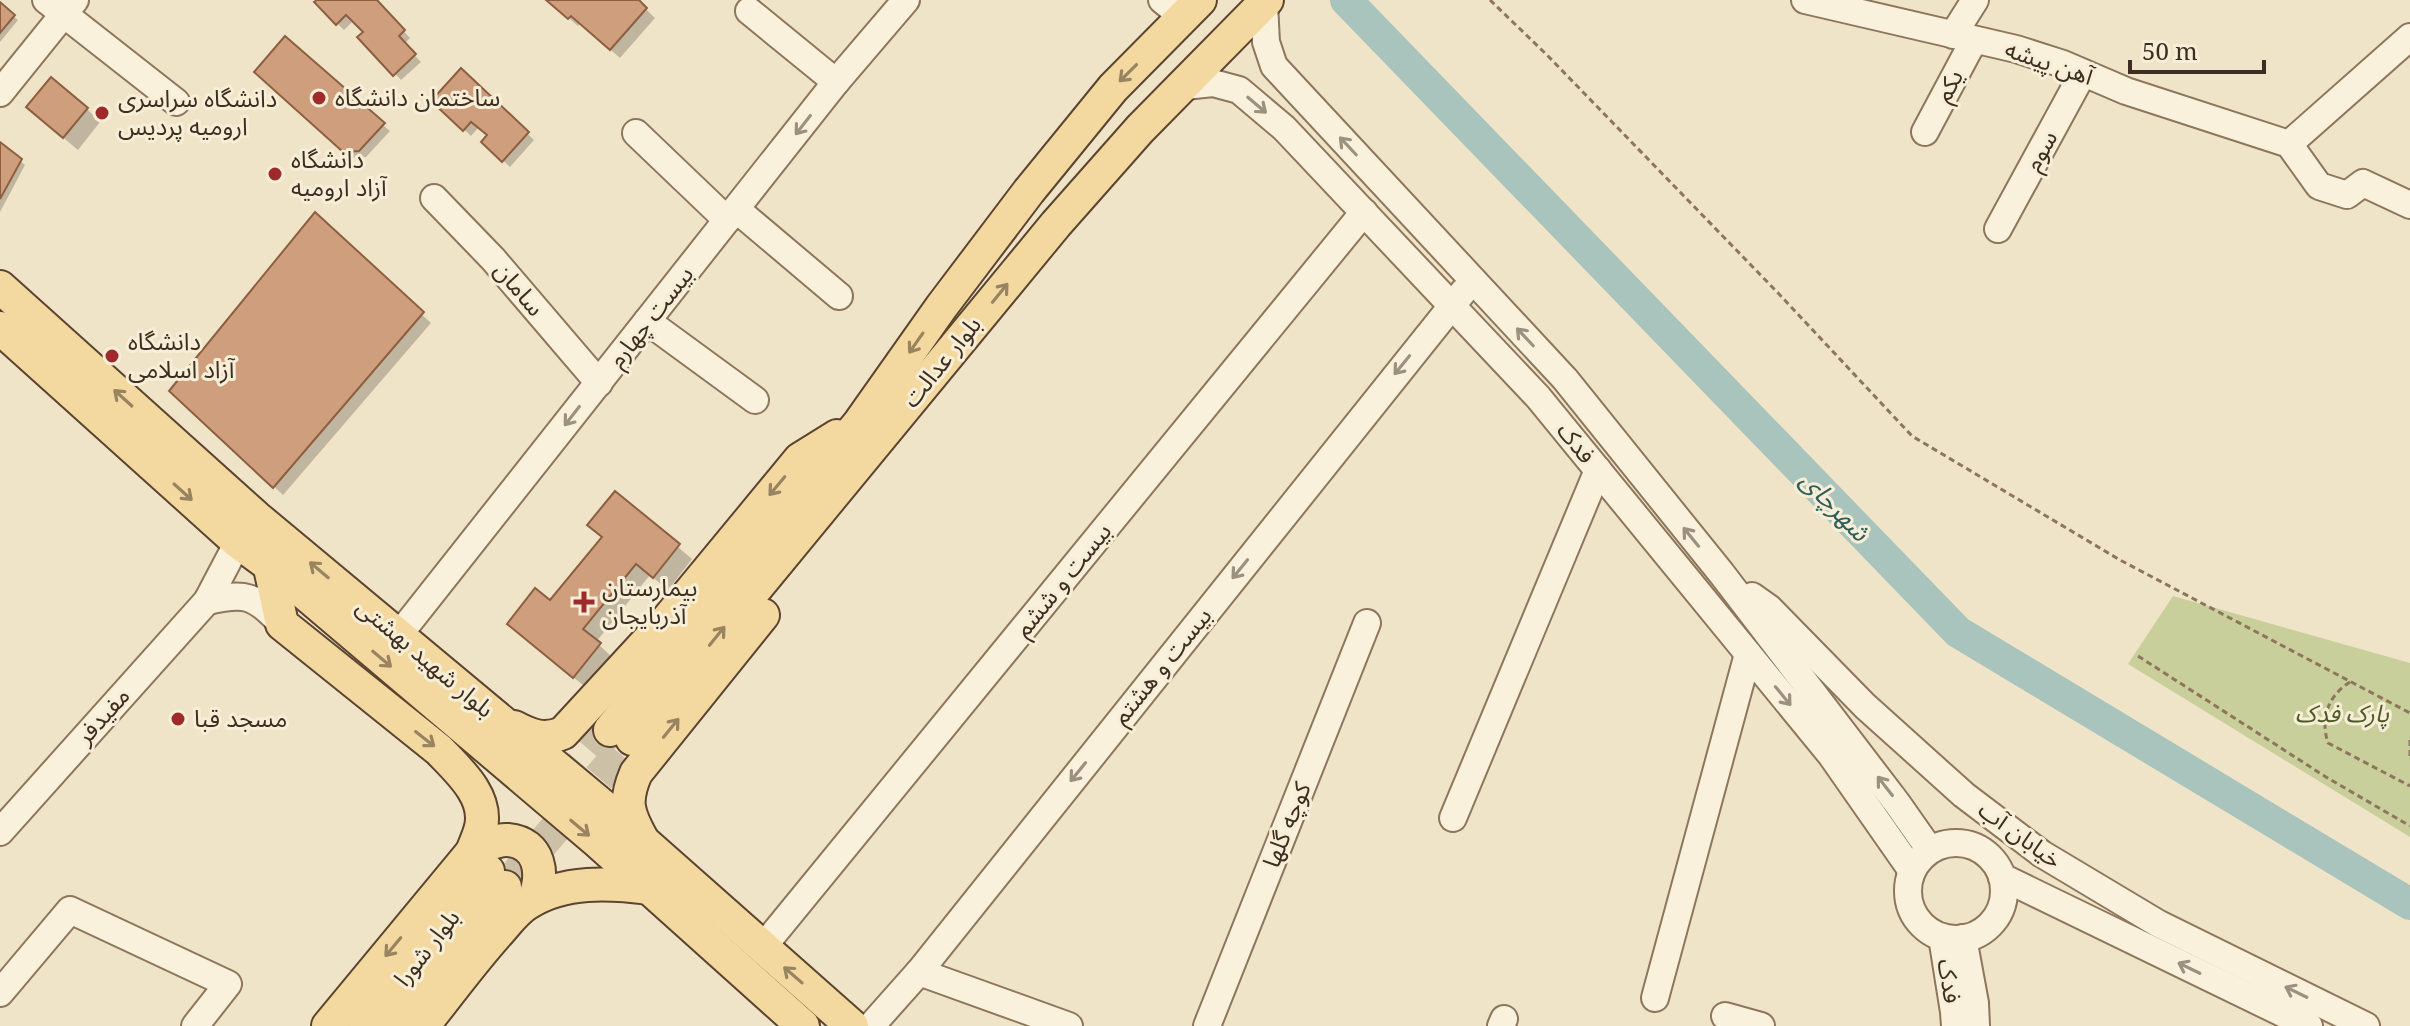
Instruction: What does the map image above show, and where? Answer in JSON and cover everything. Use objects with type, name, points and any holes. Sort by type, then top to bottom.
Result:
[{"type":"main road","name":"بلوار عدالت","points":[[1182,6],[1029,191],[860,422],[621,734],[897,418],[1056,224],[1140,129],[1266,2]]},
{"type":"main road","name":"بلوار شهید بهشتی","points":[[0,287],[247,529],[269,563],[650,888],[803,1026]]},
{"type":"main road","name":"بلوار شهید بهشتی","points":[[0,328],[247,529],[398,636],[645,844],[852,1026]]},
{"type":"main road","points":[[645,844],[634,824],[627,794],[636,773],[848,511],[897,418]]},
{"type":"main road","points":[[500,720],[533,737],[554,737],[563,733],[668,619],[800,459],[860,422]]},
{"type":"main road","points":[[269,563],[282,624],[439,750],[457,769],[480,803],[488,870]]},
{"type":"main road","points":[[563,733],[560,746],[565,756],[598,785],[608,787],[636,773]]},
{"type":"main road","points":[[328,1026],[488,870],[496,842],[507,840],[522,844],[539,862],[540,886],[534,899]]},
{"type":"main road","name":"بلوار شورا","points":[[365,1026],[488,870]]},
{"type":"main road","name":"بلوار شورا","points":[[397,1026],[488,870]]},
{"type":"main road","points":[[423,1026],[483,949],[525,904],[566,889],[592,885],[650,888]]},
{"type":"street","name":"بیست چهارم","points":[[398,636],[836,82],[906,0]]},
{"type":"street","name":"یکم","points":[[1925,132],[1964,37],[1975,0]]},
{"type":"street","name":"آهن پیشه","points":[[1812,1],[2016,49],[2126,91],[2289,144]]},
{"type":"street","name":"فدک","points":[[1266,2],[1266,42],[1274,66],[1565,379],[1722,574],[1930,850]]},
{"type":"street","points":[[0,93],[62,5],[176,102]]},
{"type":"street","points":[[749,11],[836,82]]},
{"type":"street","points":[[2410,37],[2289,144],[2319,186],[2347,195],[2363,183],[2410,205]]},
{"type":"street","name":"سوم","points":[[1998,229],[2083,73]]},
{"type":"street","name":"فدک","points":[[1185,86],[1213,83],[1239,90],[1284,128],[1538,397],[1831,755],[1912,871]]},
{"type":"street","points":[[636,133],[732,214],[839,296]]},
{"type":"street","name":"سامان","points":[[434,198],[493,259],[599,383]]},
{"type":"street","name":"بیست و ششم","points":[[762,948],[1364,212]]},
{"type":"street","name":"بیست و هشتم","points":[[871,1026],[919,972],[1451,304],[1474,281]]},
{"type":"street","points":[[647,321],[755,400]]},
{"type":"street","points":[[1453,818],[1598,470]]},
{"type":"street","name":"مفیدفر","points":[[0,832],[207,601],[247,529]]},
{"type":"street","name":"خیابان آب","points":[[1722,574],[1769,608],[1865,706],[1964,795],[2042,854],[2159,924],[2366,1026]]},
{"type":"street","points":[[207,601],[233,595],[246,596],[266,608],[282,624]]},
{"type":"street","name":"کوچه گلها","points":[[1207,1026],[1367,623]]},
{"type":"street","points":[[1655,998],[1748,654]]},
{"type":"street","points":[[1964,843],[1994,861],[2002,877],[2004,893],[1992,923],[1979,933],[1953,938],[1928,930],[1916,918],[1908,887],[1912,871],[1930,850],[1946,844],[1964,843]]},
{"type":"street","name":"خیابان آب","points":[[2002,877],[2309,1026]]},
{"type":"street","points":[[0,993],[70,910],[228,984],[195,1026]]},
{"type":"street","name":"فدک","points":[[1953,938],[1955,1026]]},
{"type":"street","name":"فدک","points":[[1953,938],[1975,1003],[1976,1026]]},
{"type":"street","points":[[919,972],[1069,1026]]},
{"type":"street","points":[[1725,1016],[1761,1026]]},
{"type":"path","points":[[1490,0],[1768,283],[1912,436],[2120,560],[2410,713]]},
{"type":"path","points":[[2138,656],[2326,777],[2410,826]]},
{"type":"path","points":[[2350,682],[2334,695],[2325,713],[2328,743],[2410,786]]},
{"type":"path","points":[[2410,740],[2410,760]]},
{"type":"green space","name":"پارک فدک","points":[[2173,596],[2410,663],[2410,837],[2128,664]]},
{"type":"building","points":[[377,0],[405,30],[399,36],[416,54],[393,76],[357,37],[363,32],[346,15],[336,25],[314,2]]},
{"type":"building","points":[[546,0],[639,0],[647,8],[610,50],[571,16],[568,19]]},
{"type":"building","points":[[0,2],[15,15],[0,33]]},
{"type":"building","name":"ساختمان دانشگاه","points":[[285,36],[385,123],[359,151],[343,152],[254,72]]},
{"type":"building","points":[[461,68],[529,132],[502,162],[481,142],[487,135],[471,122],[463,131],[431,101]]},
{"type":"building","points":[[51,77],[88,108],[63,138],[26,107]]},
{"type":"building","points":[[0,142],[22,159],[0,199]]},
{"type":"building","points":[[315,212],[424,312],[273,488],[169,391]]},
{"type":"building","name":"بیمارستان آذربایجان","points":[[615,491],[680,544],[653,578],[636,564],[583,629],[601,643],[573,678],[507,624],[535,588],[550,600],[602,537],[587,525]]},
{"type":"waterway","name":"شهرچای","points":[[1346,0],[1958,632],[2410,904]]},
{"type":"tunnel","points":[[560,788],[610,730]]},
{"type":"tunnel","points":[[505,887],[632,739]]},
{"type":"place","name":"ساختمان دانشگاه","points":[[319,98]]},
{"type":"place","name":"دانشگاه سراسری ارومیه پردیس","points":[[102,113]]},
{"type":"place","name":"دانشگاه آزاد ارومیه","points":[[275,174]]},
{"type":"place","name":"دانشگاه آزاد اسلامی","points":[[112,356]]},
{"type":"place","name":"بیمارستان آذربایجان","points":[[584,602]]},
{"type":"place","name":"مسجد قبا","points":[[178,719]]}]
